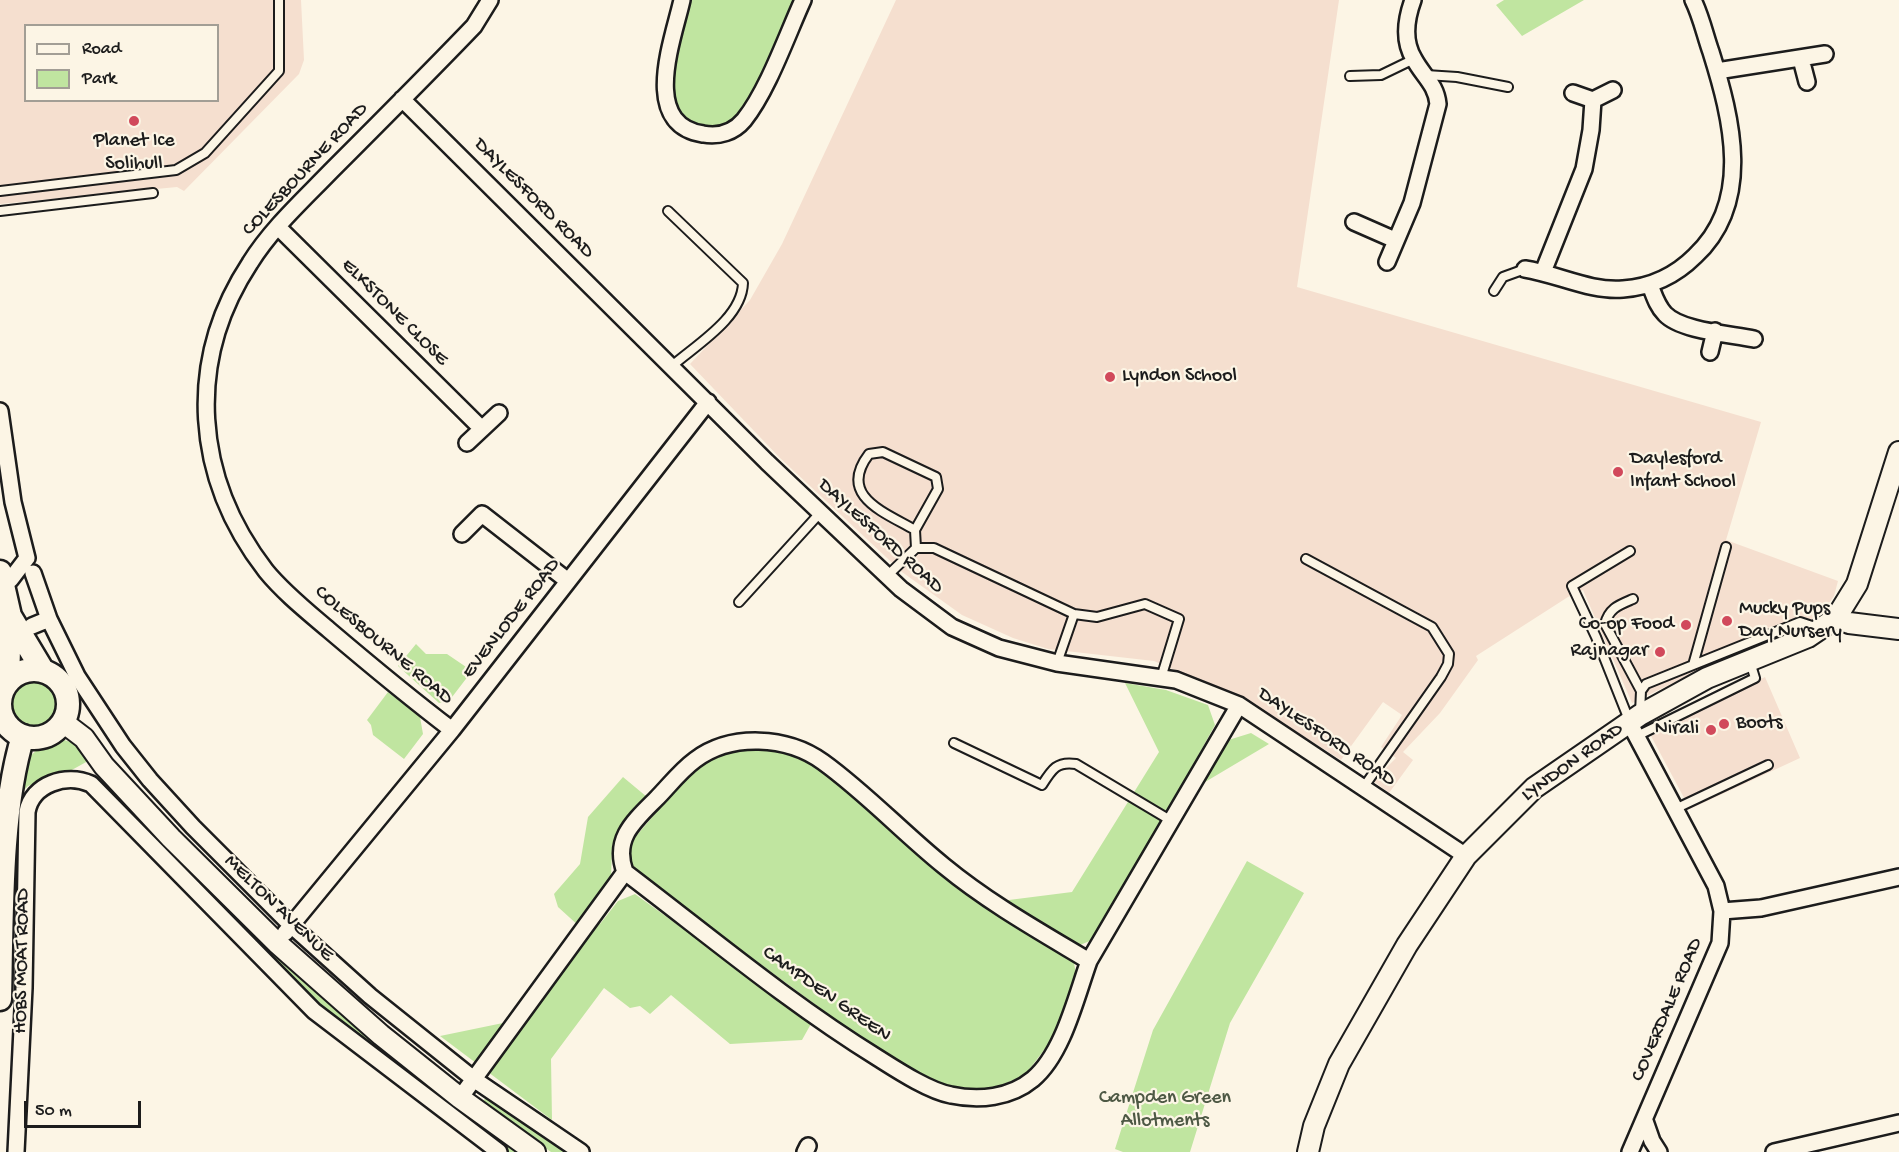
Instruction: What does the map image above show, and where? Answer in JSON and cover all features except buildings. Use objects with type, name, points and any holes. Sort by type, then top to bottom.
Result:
[{"type":"main road","points":[[1,579],[10,616],[8,682],[0,699],[2,716],[12,729],[23,736],[44,736],[57,729],[63,722],[68,707],[66,692],[57,679],[43,671],[10,616]]},
{"type":"main road","points":[[8,682],[22,672],[43,671]]},
{"type":"main road","name":"HOBS MOAT ROAD","points":[[0,999],[2,839],[12,760],[23,736]]},
{"type":"street","name":"COLESBOURNE ROAD","points":[[452,730],[386,679],[299,604],[267,572],[242,535],[226,504],[210,447],[206,420],[210,351],[222,318],[250,262],[278,227],[474,26],[490,0]]},
{"type":"street","points":[[682,0],[664,80],[664,100],[677,121],[694,133],[714,136],[731,131],[744,120],[761,91],[803,0]]},
{"type":"street","points":[[1387,262],[1412,203],[1438,104],[1437,90],[1414,59],[1407,45],[1407,28],[1413,0]]},
{"type":"street","points":[[1525,269],[1607,290],[1650,285],[1669,277],[1687,264],[1702,250],[1723,221],[1734,175],[1731,129],[1717,71],[1693,0]]},
{"type":"street","points":[[1717,71],[1825,54]]},
{"type":"street","points":[[1801,59],[1807,82]]},
{"type":"street","points":[[1574,93],[1593,100],[1613,90]]},
{"type":"street","name":"DAYLESFORD ROAD","points":[[402,99],[820,513],[887,576],[952,627],[999,648],[1057,663],[1161,678],[1186,684],[1239,705],[1466,856]]},
{"type":"street","points":[[1543,272],[1584,169],[1591,130],[1593,100]]},
{"type":"street","points":[[1354,222],[1395,240]]},
{"type":"street","name":"ELKSTONE CLOSE","points":[[278,227],[481,428]]},
{"type":"street","points":[[1650,285],[1656,302],[1665,315],[1690,327],[1754,339]]},
{"type":"street","points":[[1710,352],[1715,331]]},
{"type":"street","name":"EVENLODE ROAD","points":[[277,943],[452,730],[708,402]]},
{"type":"street","points":[[0,411],[13,502],[27,558],[11,579],[1,579]]},
{"type":"street","points":[[466,443],[499,413]]},
{"type":"street","points":[[1829,624],[1857,584],[1899,452]]},
{"type":"street","points":[[462,534],[482,514],[568,581]]},
{"type":"street","name":"MELTON AVENUE","points":[[33,573],[49,620],[77,676],[123,746],[150,780],[193,827],[291,925],[370,996],[475,1080],[581,1152]]},
{"type":"street","points":[[32,626],[49,620]]},
{"type":"street","points":[[1829,624],[1849,623],[1899,629]]},
{"type":"street","name":"LYNDON ROAD","points":[[1308,1152],[1314,1126],[1340,1064],[1407,945],[1466,856],[1534,788],[1707,678],[1750,661],[1829,624]]},
{"type":"street","name":"CAMPDEN GREEN","points":[[625,872],[835,1032],[895,1068],[948,1095],[977,1099],[998,1096],[1033,1079],[1047,1062],[1064,1030],[1089,961],[1239,705]]},
{"type":"street","name":"MELTON AVENUE","points":[[63,722],[84,738],[104,766],[171,838],[277,943],[381,1035],[460,1098],[535,1152]]},
{"type":"street","name":"COVERDALE ROAD","points":[[1630,1152],[1720,943],[1722,911],[1716,886],[1675,809],[1635,724]]},
{"type":"street","points":[[460,1098],[625,872],[620,857],[623,838],[644,811],[694,760],[716,749],[741,742],[768,742],[807,752],[823,761],[977,892],[1089,961]]},
{"type":"street","points":[[81,780],[104,766]]},
{"type":"street","points":[[81,780],[91,784],[314,1011],[499,1152]]},
{"type":"street","name":"HOBS MOAT ROAD","points":[[16,1152],[24,988],[27,812],[29,801],[35,792],[53,784],[81,780]]},
{"type":"street","points":[[1722,911],[1761,908],[1899,877]]},
{"type":"street","points":[[1645,1121],[1652,1141],[1659,1152]]},
{"type":"street","points":[[1774,1152],[1899,1123]]},
{"type":"lane","points":[[0,191],[176,170],[206,153],[279,71],[279,0]]},
{"type":"lane","points":[[1350,76],[1381,75],[1414,59]]},
{"type":"lane","points":[[1426,75],[1457,77],[1508,87]]},
{"type":"lane","points":[[0,211],[153,193]]},
{"type":"lane","points":[[668,211],[743,283],[742,296],[723,322],[672,366]]},
{"type":"lane","points":[[1494,291],[1503,277],[1525,269]]},
{"type":"lane","points":[[915,530],[867,502],[857,487],[860,466],[869,454],[883,452],[936,477],[938,489],[915,530],[916,548]]},
{"type":"lane","points":[[739,603],[820,513]]},
{"type":"lane","points":[[1693,665],[1726,547]]},
{"type":"lane","points":[[887,576],[916,548],[934,548],[1074,614],[1097,617],[1144,604],[1179,619],[1161,678]]},
{"type":"lane","points":[[1630,551],[1572,586],[1635,724]]},
{"type":"lane","points":[[1306,560],[1432,627],[1449,654],[1449,664],[1441,677],[1363,788]]},
{"type":"lane","points":[[1633,599],[1613,608],[1605,624],[1641,691]]},
{"type":"lane","points":[[1057,663],[1074,614]]},
{"type":"lane","points":[[1635,724],[1641,691],[1646,684],[1800,622],[1829,624]]},
{"type":"lane","points":[[954,743],[1042,785],[1053,767],[1064,762],[1076,764],[1170,820]]},
{"type":"lane","points":[[1675,809],[1768,765]]},
{"type":"shaded area","points":[[0,0],[301,0],[304,60],[299,74],[184,191],[177,187],[0,204]]},
{"type":"shaded area","name":"Lyndon School","points":[[896,0],[1339,0],[1297,287],[1761,422],[1726,540],[1838,581],[1834,596],[1817,620],[1704,668],[1632,703],[1583,590],[1568,597],[1476,656],[1478,660],[1440,713],[1403,752],[1413,760],[1389,793],[1373,781],[1396,758],[1381,747],[1402,715],[1383,702],[1341,760],[1251,703],[1154,661],[1048,649],[1013,638],[962,615],[902,572],[780,458],[690,364],[750,300],[782,244]]},
{"type":"shaded area","points":[[1765,677],[1800,758],[1690,809],[1651,736]]},
{"type":"green space","points":[[688,0],[796,0],[749,101],[734,122],[721,128],[700,126],[684,117],[675,104],[671,88],[674,52]]},
{"type":"green space","points":[[1504,0],[1584,0],[1522,36],[1496,5]]},
{"type":"green space","points":[[416,644],[426,654],[447,654],[472,671],[449,701],[439,703],[398,666]]},
{"type":"green space","points":[[32,677],[42,679],[51,685],[57,694],[59,704],[57,714],[51,723],[42,729],[32,731],[22,729],[13,723],[7,714],[5,704],[7,694],[13,685],[22,679]]},
{"type":"green space","points":[[1125,683],[1166,690],[1208,705],[1215,725],[1097,938],[1080,945],[1001,901],[1072,892],[1159,752]]},
{"type":"green space","points":[[388,692],[420,717],[423,734],[404,759],[373,735],[371,725],[367,720]]},
{"type":"green space","points":[[1251,733],[1269,744],[1195,788],[1222,742]]},
{"type":"green space","points":[[61,739],[77,744],[88,761],[70,771],[28,786],[23,791],[20,833],[15,833],[18,787],[25,763],[45,746]]},
{"type":"green space","points":[[766,745],[800,755],[868,806],[994,914],[1073,957],[1077,980],[1060,1029],[1025,1075],[999,1086],[974,1091],[954,1090],[896,1064],[634,871],[629,854],[631,842],[694,768],[725,751]]},
{"type":"green space","points":[[102,774],[210,892],[296,974],[406,1067],[521,1152],[506,1152],[414,1084],[286,976],[97,781],[97,775]]},
{"type":"green space","points":[[623,777],[647,797],[622,824],[612,846],[611,880],[588,914],[600,924],[618,901],[635,894],[812,1022],[802,1040],[730,1044],[671,995],[650,1014],[640,1006],[630,1008],[604,988],[551,1059],[552,1120],[440,1036],[503,1023],[580,927],[558,907],[554,894],[580,864],[588,817]]},
{"type":"green space","name":"Campden Green Allotments","points":[[1247,861],[1304,893],[1230,1023],[1190,1152],[1123,1152],[1115,1149],[1153,1030]]},
{"type":"green space","points":[[486,1096],[569,1152],[551,1152],[483,1103]]},
{"type":"place","name":"Planet Ice Solihull","points":[[134,121]]},
{"type":"place","name":"Lyndon School","points":[[1110,377]]},
{"type":"place","name":"Daylesford Infant School","points":[[1618,472]]},
{"type":"place","name":"Mucky Pups Day Nursery","points":[[1727,621]]},
{"type":"place","name":"Co-op Food","points":[[1686,625]]},
{"type":"place","name":"Rajnagar","points":[[1660,652]]},
{"type":"place","name":"Boots","points":[[1724,724]]},
{"type":"place","name":"Nirali","points":[[1711,730]]}]
